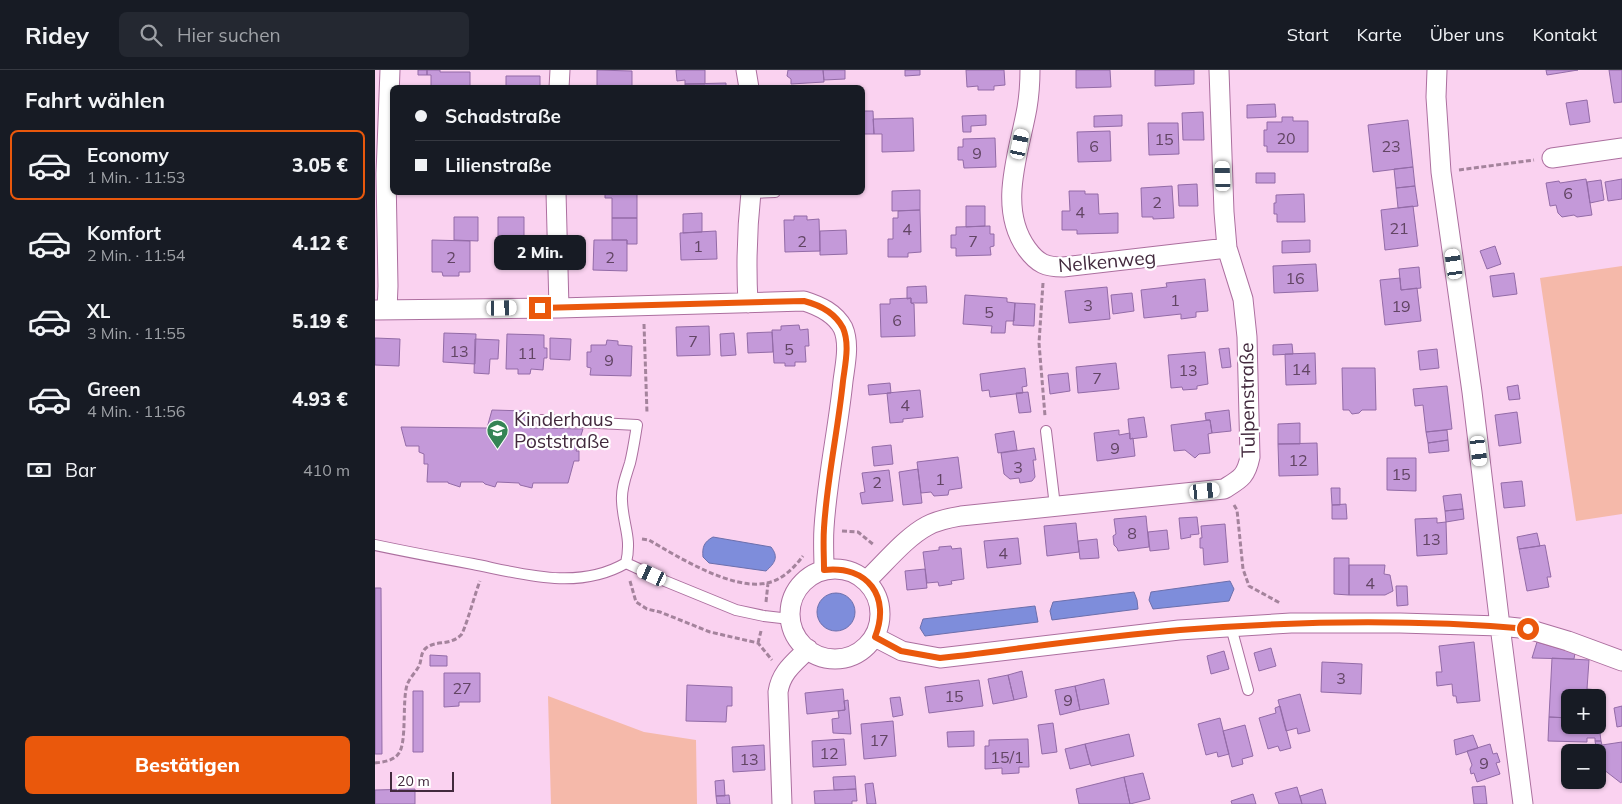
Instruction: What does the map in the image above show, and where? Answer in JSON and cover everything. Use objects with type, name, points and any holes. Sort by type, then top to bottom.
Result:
[{"type":"street","points":[[389,70],[386,174],[389,286],[381,310],[559,308],[804,301],[828,311],[837,320],[843,329],[846,352],[823,529],[824,570]]},
{"type":"street","points":[[559,70],[559,85]]},
{"type":"street","points":[[746,70],[748,85]]},
{"type":"street","name":"Nelkenweg","points":[[1030,70],[1027,107],[1012,181],[1012,201],[1014,222],[1021,240],[1033,257],[1044,265],[1063,267],[1227,248]]},
{"type":"street","name":"Tulpenstraße","points":[[1219,70],[1227,248],[1243,299],[1247,337],[1250,457],[1248,469],[1242,478],[1224,490]]},
{"type":"street","points":[[1437,70],[1436,97],[1441,172],[1472,392],[1523,804]]},
{"type":"street","points":[[1552,158],[1622,148]]},
{"type":"street","points":[[556,195],[559,308]]},
{"type":"street","points":[[747,303],[748,221],[751,195]]},
{"type":"street","points":[[866,581],[915,534],[943,519],[1224,490]]},
{"type":"street","points":[[824,570],[848,570],[866,581],[875,592],[880,603],[881,615],[875,637],[867,647],[858,654],[835,660],[823,658],[808,649],[796,636],[790,619],[792,602],[796,591],[813,574],[824,570]]},
{"type":"street","points":[[875,637],[901,651],[940,658],[1179,630],[1291,623],[1400,623],[1500,626],[1528,629],[1598,651],[1622,661]]},
{"type":"street","points":[[782,804],[779,681],[783,674],[808,649]]},
{"type":"lane","points":[[541,420],[637,425],[630,462],[624,478],[622,501],[628,538],[626,563]]},
{"type":"lane","points":[[1046,432],[1055,506]]},
{"type":"lane","points":[[375,545],[485,567],[537,576],[563,578],[596,575],[612,571],[626,563]]},
{"type":"lane","points":[[626,563],[736,610],[790,619]]},
{"type":"lane","points":[[1231,627],[1248,690]]},
{"type":"path","points":[[1471,168],[1552,158]]},
{"type":"path","points":[[1044,265],[1039,343],[1046,432]]},
{"type":"path","points":[[637,425],[647,414],[643,305]]},
{"type":"path","points":[[1224,490],[1237,510],[1243,569],[1249,586],[1285,606],[1291,623]]},
{"type":"path","points":[[823,529],[858,532],[891,558]]},
{"type":"path","points":[[628,538],[649,540],[707,572],[747,584],[768,583],[781,577],[793,568],[806,551]]},
{"type":"path","points":[[626,563],[637,602],[647,609],[660,612],[710,632],[758,643],[783,674]]},
{"type":"path","points":[[375,763],[388,761],[399,753],[403,740],[407,686],[412,674],[420,665],[421,655],[425,648],[451,642],[462,634],[485,567]]},
{"type":"shaded area","points":[[1622,266],[1622,514],[1576,521],[1540,278]]},
{"type":"shaded area","points":[[548,696],[644,732],[696,740],[697,804],[551,804]]},
{"type":"water","points":[[713,537],[771,547],[775,554],[775,560],[766,571],[709,563],[703,557],[703,550],[707,541]]},
{"type":"water","points":[[1230,581],[1234,589],[1229,601],[1153,609],[1149,600],[1151,592]]},
{"type":"water","points":[[1134,592],[1138,609],[1052,620],[1050,611],[1053,602]]},
{"type":"water","points":[[836,593],[850,598],[855,612],[850,626],[836,631],[822,626],[817,612],[822,598]]},
{"type":"water","points":[[1035,606],[1038,622],[925,636],[920,628],[923,619]]},
{"type":"building","points":[[418,70],[427,70],[427,75],[418,75]]},
{"type":"building","points":[[427,70],[470,72],[470,85],[431,85],[431,75],[427,75]]},
{"type":"building","points":[[597,70],[632,71],[632,85],[597,85]]},
{"type":"building","points":[[676,70],[705,70],[705,84],[685,84],[685,80],[677,81]]},
{"type":"building","points":[[788,70],[823,70],[824,82],[791,84],[791,79],[787,76]]},
{"type":"building","points":[[823,70],[845,70],[845,79],[824,80]]},
{"type":"building","points":[[905,70],[920,70],[920,75],[905,76]]},
{"type":"building","points":[[966,70],[1004,70],[1005,85],[994,86],[994,90],[978,90],[978,86],[967,87]]},
{"type":"building","points":[[1076,70],[1110,70],[1111,87],[1076,88]]},
{"type":"building","points":[[1155,70],[1194,70],[1194,84],[1155,86]]},
{"type":"building","points":[[1546,70],[1578,70],[1547,75]]},
{"type":"building","points":[[1609,70],[1622,70],[1622,102],[1614,103]]},
{"type":"building","points":[[506,76],[540,76],[540,85],[506,85]]},
{"type":"building","points":[[726,83],[726,85],[685,85]]},
{"type":"building","points":[[1587,100],[1590,122],[1570,125],[1566,103]]},
{"type":"building","points":[[1275,104],[1276,117],[1247,118],[1247,105]]},
{"type":"building","points":[[865,111],[873,111],[874,134],[865,134]]},
{"type":"building","points":[[1203,112],[1204,140],[1183,140],[1182,113]]},
{"type":"building","points":[[986,115],[986,125],[971,126],[971,132],[963,132],[962,116]]},
{"type":"building","points":[[1122,115],[1122,126],[1094,127],[1094,116]]},
{"type":"building","points":[[1282,117],[1293,117],[1293,121],[1308,121],[1308,152],[1267,152],[1267,146],[1264,146],[1264,130],[1267,130],[1267,122],[1282,122]]},
{"type":"building","points":[[913,118],[914,151],[882,152],[882,134],[874,134],[873,119]]},
{"type":"building","points":[[1408,120],[1413,167],[1373,172],[1368,125]]},
{"type":"building","points":[[1148,123],[1178,123],[1179,154],[1149,155]]},
{"type":"building","points":[[1110,131],[1111,161],[1078,162],[1077,132]]},
{"type":"building","points":[[995,138],[996,167],[964,168],[963,160],[958,160],[958,147],[963,147],[963,139]]},
{"type":"building","points":[[1413,167],[1415,186],[1396,188],[1394,169]]},
{"type":"building","points":[[1256,173],[1275,173],[1275,183],[1256,183]]},
{"type":"building","points":[[1586,179],[1592,215],[1562,217],[1558,213],[1556,205],[1550,206],[1546,183]]},
{"type":"building","points":[[1622,179],[1622,199],[1608,201],[1605,182]]},
{"type":"building","points":[[1601,180],[1604,200],[1590,203],[1587,182]]},
{"type":"building","points":[[1197,184],[1198,206],[1179,206],[1178,185]]},
{"type":"building","points":[[1172,186],[1174,218],[1153,219],[1153,217],[1142,217],[1141,188]]},
{"type":"building","points":[[1415,186],[1418,206],[1398,208],[1396,188]]},
{"type":"building","points":[[920,190],[920,210],[892,211],[892,191]]},
{"type":"building","points":[[1069,191],[1085,191],[1085,194],[1098,194],[1099,214],[1118,213],[1118,233],[1077,234],[1077,230],[1062,230],[1062,211],[1070,211]]},
{"type":"building","points":[[1304,194],[1305,222],[1277,222],[1277,214],[1274,214],[1276,195]]},
{"type":"building","points":[[605,195],[637,195],[637,218],[612,218],[612,198],[605,198]]},
{"type":"building","points":[[966,206],[985,206],[985,226],[966,227]]},
{"type":"building","points":[[1413,206],[1418,246],[1385,250],[1381,210]]},
{"type":"building","points":[[920,210],[921,252],[908,253],[908,257],[888,257],[888,239],[893,239],[893,218],[898,218],[898,211]]},
{"type":"building","points":[[702,213],[702,232],[683,233],[683,214]]},
{"type":"building","points":[[794,216],[807,216],[807,220],[819,219],[820,251],[785,252],[784,220],[794,220]]},
{"type":"building","points":[[454,217],[478,217],[478,241],[454,240]]},
{"type":"building","points":[[498,217],[524,217],[524,238],[498,238]]},
{"type":"building","points":[[612,218],[637,218],[637,244],[627,244],[627,240],[612,240]]},
{"type":"building","points":[[990,226],[990,234],[994,234],[994,246],[990,247],[991,255],[956,256],[956,248],[951,248],[951,235],[956,235],[956,227]]},
{"type":"building","points":[[846,230],[847,254],[820,255],[820,231]]},
{"type":"building","points":[[716,231],[717,259],[681,260],[680,233]]},
{"type":"building","points":[[507,238],[539,239],[539,267],[507,267]]},
{"type":"building","points":[[432,240],[470,241],[470,272],[459,272],[459,276],[443,276],[442,272],[432,272]]},
{"type":"building","points":[[594,240],[627,240],[627,271],[593,270]]},
{"type":"building","points":[[1310,240],[1310,252],[1282,253],[1282,241]]},
{"type":"building","points":[[1495,246],[1501,264],[1487,269],[1480,251]]},
{"type":"building","points":[[1316,264],[1318,291],[1274,293],[1273,266]]},
{"type":"building","points":[[1419,267],[1421,288],[1401,290],[1399,269]]},
{"type":"building","points":[[1514,273],[1517,294],[1493,297],[1490,276]]},
{"type":"building","points":[[1400,278],[1401,290],[1417,288],[1421,321],[1385,325],[1380,280]]},
{"type":"building","points":[[1205,279],[1208,311],[1196,312],[1196,317],[1181,319],[1181,314],[1144,318],[1141,290],[1167,287],[1166,283]]},
{"type":"building","points":[[926,286],[927,303],[911,303],[911,298],[907,299],[907,287]]},
{"type":"building","points":[[1107,287],[1110,319],[1069,323],[1065,291]]},
{"type":"building","points":[[1132,293],[1134,311],[1113,314],[1111,295]]},
{"type":"building","points":[[965,295],[1007,298],[1007,302],[1015,303],[1014,321],[1006,321],[1005,333],[991,333],[992,326],[963,324]]},
{"type":"building","points":[[911,298],[911,303],[914,304],[915,336],[881,337],[880,304],[890,304],[890,299]]},
{"type":"building","points":[[1015,303],[1035,304],[1034,326],[1013,325]]},
{"type":"building","points":[[799,325],[800,330],[808,329],[809,346],[805,346],[806,362],[795,362],[795,366],[785,366],[785,363],[774,363],[772,330],[781,330],[781,326]]},
{"type":"building","points":[[709,326],[710,355],[677,356],[676,327]]},
{"type":"building","points":[[772,332],[773,352],[748,353],[747,333]]},
{"type":"building","points":[[444,333],[476,334],[475,364],[443,362]]},
{"type":"building","points":[[734,333],[736,355],[721,356],[720,334]]},
{"type":"building","points":[[507,334],[544,335],[544,348],[547,348],[547,358],[544,358],[543,370],[531,369],[530,374],[518,374],[518,369],[506,369]]},
{"type":"building","points":[[375,338],[400,339],[399,366],[375,365]]},
{"type":"building","points":[[550,338],[571,339],[570,360],[550,359]]},
{"type":"building","points":[[475,339],[499,340],[498,359],[490,359],[489,374],[474,373]]},
{"type":"building","points":[[607,340],[618,341],[618,345],[632,346],[631,376],[590,375],[591,368],[587,367],[587,352],[591,352],[591,345],[606,345]]},
{"type":"building","points":[[1292,344],[1293,354],[1273,355],[1273,345]]},
{"type":"building","points":[[1229,348],[1231,367],[1222,368],[1219,349]]},
{"type":"building","points":[[1437,349],[1439,368],[1420,370],[1418,351]]},
{"type":"building","points":[[1205,352],[1208,384],[1197,386],[1197,389],[1183,390],[1182,387],[1171,388],[1168,355]]},
{"type":"building","points":[[1315,353],[1316,384],[1286,385],[1285,354]]},
{"type":"building","points":[[1116,363],[1119,389],[1078,393],[1076,367]]},
{"type":"building","points":[[1025,368],[1027,386],[1022,387],[1023,393],[990,397],[989,390],[982,391],[980,374]]},
{"type":"building","points":[[1342,368],[1375,368],[1376,410],[1362,410],[1359,413],[1352,414],[1349,410],[1343,410]]},
{"type":"building","points":[[1068,373],[1070,391],[1050,394],[1048,375]]},
{"type":"building","points":[[890,383],[891,393],[869,395],[868,385]]},
{"type":"building","points":[[1518,385],[1520,399],[1509,400],[1507,387]]},
{"type":"building","points":[[1447,386],[1452,429],[1426,432],[1423,405],[1415,406],[1413,389]]},
{"type":"building","points":[[920,390],[923,417],[903,419],[903,422],[890,423],[887,393]]},
{"type":"building","points":[[1028,392],[1031,412],[1019,413],[1016,393]]},
{"type":"building","name":"Kinderhaus Poststraße","points":[[492,410],[526,411],[530,428],[583,429],[576,451],[579,451],[579,461],[574,461],[568,483],[533,483],[532,488],[520,485],[519,483],[497,482],[495,487],[483,482],[461,482],[460,487],[448,482],[427,482],[428,464],[424,464],[424,454],[419,452],[419,446],[406,446],[401,427],[487,428]]},
{"type":"building","points":[[1229,410],[1231,431],[1212,433],[1210,420],[1206,420],[1205,413]]},
{"type":"building","points":[[1517,412],[1521,443],[1499,446],[1495,415]]},
{"type":"building","points":[[1144,417],[1147,437],[1130,439],[1128,419]]},
{"type":"building","points":[[1210,420],[1212,433],[1208,434],[1210,453],[1199,454],[1195,458],[1185,450],[1174,451],[1171,425]]},
{"type":"building","points":[[1300,423],[1300,444],[1278,444],[1278,424]]},
{"type":"building","points":[[1119,430],[1119,435],[1130,433],[1130,439],[1133,438],[1135,456],[1097,461],[1094,433]]},
{"type":"building","points":[[1447,430],[1448,440],[1428,443],[1426,432]]},
{"type":"building","points":[[1014,431],[1017,450],[998,453],[995,434]]},
{"type":"building","points":[[1448,440],[1449,451],[1429,453],[1428,443]]},
{"type":"building","points":[[1317,443],[1318,475],[1279,476],[1278,444]]},
{"type":"building","points":[[891,445],[893,464],[874,466],[872,447]]},
{"type":"building","points":[[1034,448],[1036,460],[1033,460],[1035,477],[1032,481],[1020,483],[1019,478],[1010,479],[1004,474],[1001,453]]},
{"type":"building","points":[[958,457],[962,488],[949,490],[948,495],[934,496],[931,492],[921,493],[917,462]]},
{"type":"building","points":[[1387,458],[1416,458],[1416,491],[1387,490]]},
{"type":"building","points":[[918,469],[922,503],[903,505],[899,472]]},
{"type":"building","points":[[889,470],[893,501],[862,504],[860,493],[865,492],[862,473]]},
{"type":"building","points":[[1522,481],[1525,506],[1504,508],[1501,483]]},
{"type":"building","points":[[1331,488],[1340,488],[1340,505],[1332,505]]},
{"type":"building","points":[[1461,494],[1463,509],[1445,511],[1443,496]]},
{"type":"building","points":[[1346,504],[1347,519],[1332,519],[1332,505]]},
{"type":"building","points":[[1463,509],[1464,519],[1446,522],[1445,511]]},
{"type":"building","points":[[1146,516],[1149,547],[1118,551],[1114,545],[1113,536],[1116,534],[1114,519]]},
{"type":"building","points":[[1197,517],[1199,534],[1181,539],[1179,518]]},
{"type":"building","points":[[1437,518],[1437,523],[1446,522],[1447,554],[1417,556],[1415,519]]},
{"type":"building","points":[[1076,523],[1079,552],[1047,556],[1044,526]]},
{"type":"building","points":[[1225,524],[1228,562],[1204,565],[1203,548],[1200,548],[1200,538],[1202,538],[1201,526]]},
{"type":"building","points":[[1167,530],[1169,549],[1150,551],[1148,532]]},
{"type":"building","points":[[1537,533],[1540,546],[1519,549],[1517,537]]},
{"type":"building","points":[[1018,538],[1021,564],[987,568],[984,541]]},
{"type":"building","points":[[1097,539],[1099,558],[1080,559],[1078,541]]},
{"type":"building","points":[[1545,545],[1551,577],[1547,577],[1549,587],[1527,591],[1519,549]]},
{"type":"building","points":[[951,546],[952,549],[961,548],[964,579],[951,581],[952,584],[939,586],[938,582],[927,583],[923,552],[939,550],[939,547]]},
{"type":"building","points":[[1334,558],[1349,558],[1349,595],[1334,594]]},
{"type":"building","points":[[1349,565],[1385,565],[1384,574],[1390,575],[1393,591],[1385,595],[1349,595]]},
{"type":"building","points":[[925,569],[927,588],[907,590],[905,571]]},
{"type":"building","points":[[1396,586],[1407,586],[1408,605],[1397,606]]},
{"type":"building","points":[[375,588],[381,588],[382,754],[375,754]]},
{"type":"building","points":[[1474,642],[1480,701],[1457,703],[1456,696],[1453,696],[1452,684],[1437,686],[1436,672],[1442,672],[1439,646]]},
{"type":"building","points":[[1537,642],[1575,653],[1574,659],[1532,658]]},
{"type":"building","points":[[1271,648],[1276,666],[1259,671],[1254,653]]},
{"type":"building","points":[[1224,651],[1229,669],[1211,674],[1207,656]]},
{"type":"building","points":[[430,655],[447,656],[447,666],[430,666]]},
{"type":"building","points":[[1552,658],[1589,660],[1587,689],[1561,689],[1561,718],[1549,717]]},
{"type":"building","points":[[1322,662],[1362,664],[1361,694],[1321,692]]},
{"type":"building","points":[[1022,671],[1027,697],[1014,700],[1008,675]]},
{"type":"building","points":[[444,673],[480,673],[480,702],[459,702],[459,706],[444,707]]},
{"type":"building","points":[[1008,675],[1014,700],[993,704],[988,679]]},
{"type":"building","points":[[1104,679],[1109,704],[1080,710],[1075,686]]},
{"type":"building","points":[[979,680],[983,706],[929,713],[925,687]]},
{"type":"building","points":[[687,685],[732,687],[732,706],[727,706],[726,722],[686,721]]},
{"type":"building","points":[[1075,686],[1080,710],[1060,715],[1055,690]]},
{"type":"building","points":[[843,689],[845,710],[807,714],[805,693]]},
{"type":"building","points":[[413,691],[423,691],[423,752],[413,752]]},
{"type":"building","points":[[1300,694],[1310,731],[1298,734],[1297,728],[1286,731],[1278,700]]},
{"type":"building","points":[[900,697],[903,715],[893,717],[890,698]]},
{"type":"building","points":[[848,700],[851,734],[833,733],[832,719],[839,718],[838,711],[845,710],[844,701]]},
{"type":"building","points":[[1280,706],[1291,748],[1280,751],[1278,746],[1268,749],[1259,718],[1276,713],[1275,708]]},
{"type":"building","points":[[1622,706],[1622,726],[1617,727],[1614,708]]},
{"type":"building","points":[[1549,717],[1561,718],[1561,734],[1600,734],[1601,741],[1595,741],[1595,738],[1587,738],[1587,742],[1548,741]]},
{"type":"building","points":[[1220,718],[1229,754],[1218,757],[1217,752],[1206,755],[1198,724]]},
{"type":"building","points":[[893,721],[896,756],[864,759],[861,724]]},
{"type":"building","points":[[1053,723],[1057,752],[1042,754],[1038,725]]},
{"type":"building","points":[[1245,725],[1253,756],[1242,759],[1243,764],[1232,767],[1223,731]]},
{"type":"building","points":[[974,731],[974,746],[948,747],[947,732]]},
{"type":"building","points":[[1129,734],[1134,756],[1091,766],[1085,744]]},
{"type":"building","points":[[1473,735],[1478,748],[1456,755],[1454,740]]},
{"type":"building","points":[[844,739],[846,765],[813,767],[812,741]]},
{"type":"building","points":[[1028,739],[1029,767],[1019,767],[1019,773],[1002,774],[1002,768],[985,769],[985,746],[989,746],[989,740]]},
{"type":"building","points":[[1595,741],[1601,741],[1602,744],[1596,744]]},
{"type":"building","points":[[1622,742],[1621,783],[1606,771],[1606,744]]},
{"type":"building","points":[[1085,744],[1090,764],[1070,769],[1065,749]]},
{"type":"building","points":[[1490,744],[1493,754],[1497,753],[1500,762],[1496,763],[1500,774],[1477,782],[1474,773],[1471,774],[1470,769],[1472,765],[1467,751]]},
{"type":"building","points":[[764,745],[765,770],[733,772],[732,747]]},
{"type":"building","points":[[1143,773],[1150,799],[1130,804],[1124,777]]},
{"type":"building","points":[[855,776],[856,789],[834,790],[833,777]]},
{"type":"building","points":[[1124,777],[1130,804],[1079,804],[1076,789]]},
{"type":"building","points":[[724,780],[725,796],[716,796],[715,781]]},
{"type":"building","points":[[873,783],[876,804],[867,804],[865,784]]},
{"type":"building","points":[[1485,786],[1487,804],[1474,804],[1472,787]]},
{"type":"building","points":[[1297,787],[1302,804],[1279,804],[1275,793]]},
{"type":"building","points":[[415,789],[415,804],[375,804],[375,790]]},
{"type":"building","points":[[856,789],[857,801],[852,801],[852,804],[815,804],[814,791]]},
{"type":"building","points":[[1322,789],[1326,804],[1302,804],[1300,796]]},
{"type":"building","points":[[1253,794],[1256,804],[1232,804],[1231,801]]},
{"type":"building","points":[[729,795],[730,804],[717,804],[716,796]]},
{"type":"place","name":"Kinderhaus Poststraße","points":[[498,449]]},
{"type":"route","points":[[540,308],[804,301],[828,311],[843,329],[846,338],[846,352],[823,529],[824,570],[848,570],[866,581],[875,592],[880,603],[881,615],[875,637],[901,651],[940,658],[1179,630],[1291,623],[1400,623],[1500,626],[1528,629]]}]
